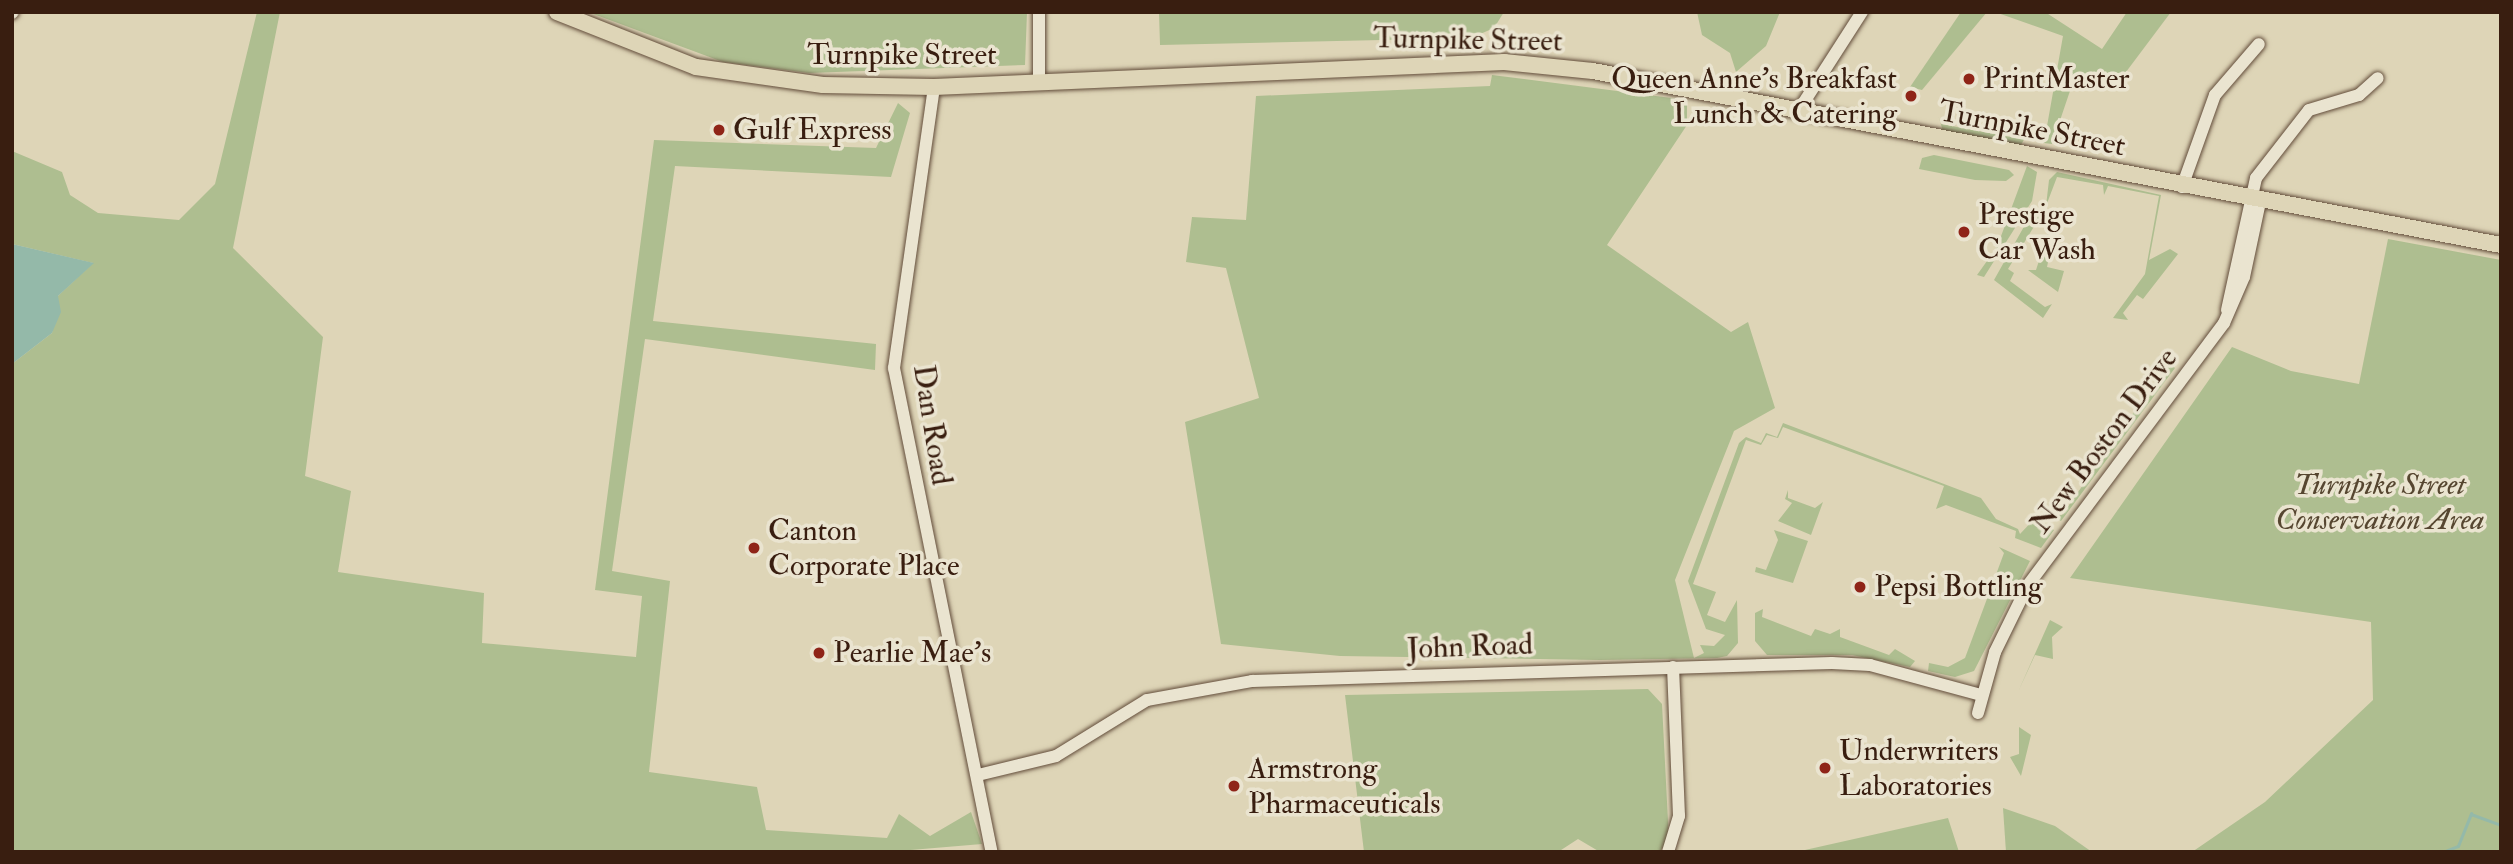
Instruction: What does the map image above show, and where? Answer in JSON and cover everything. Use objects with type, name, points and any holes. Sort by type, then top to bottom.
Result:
[{"type":"main road","name":"Turnpike Street","points":[[557,12],[661,55],[744,78],[934,87],[1504,62],[1604,72],[2182,187],[2501,245]]},
{"type":"street","points":[[1039,12],[1039,82]]},
{"type":"street","points":[[1799,110],[1862,12]]},
{"type":"street","points":[[2182,187],[2215,94],[2259,44]]},
{"type":"street","points":[[2253,200],[2309,110],[2359,95],[2378,78]]},
{"type":"street","name":"Dan Road","points":[[934,87],[894,368],[992,852]]},
{"type":"street","name":"New Boston Drive","points":[[1978,713],[1981,695],[2028,585],[2227,317],[2244,277],[2253,200]]},
{"type":"street","name":"John Road","points":[[978,775],[1055,756],[1147,700],[1214,684],[1673,667],[1857,664],[1981,695]]},
{"type":"street","points":[[1668,852],[1679,816],[1673,667]]},
{"type":"green space","points":[[257,12],[280,12],[233,248],[323,337],[305,476],[351,491],[338,572],[484,593],[482,643],[636,657],[642,596],[595,590],[654,140],[876,148],[898,103],[910,113],[891,177],[675,166],[653,321],[876,344],[875,370],[645,339],[612,571],[670,581],[649,772],[757,787],[766,830],[887,838],[899,814],[930,836],[971,812],[982,844],[887,852],[12,852],[12,364],[52,333],[58,296],[93,263],[12,244],[12,151],[62,172],[70,195],[98,213],[179,220],[215,184]]},
{"type":"green space","points":[[588,12],[1027,12],[1025,65],[809,73],[723,62]]},
{"type":"green space","points":[[1159,12],[1504,12],[1494,28],[1471,38],[1160,45]]},
{"type":"green space","points":[[1697,12],[1780,12],[1766,46],[1736,72],[1730,53],[1702,35]]},
{"type":"green space","points":[[1961,12],[1987,12],[1922,90],[1910,87]]},
{"type":"green space","points":[[1995,12],[2045,12],[2102,49],[2127,12],[2171,12],[2126,72],[2072,85],[2052,144],[2044,143],[2063,36]]},
{"type":"green space","points":[[1492,75],[1687,100],[1687,125],[1607,245],[1731,332],[1748,322],[1775,408],[1734,431],[1675,580],[1694,658],[1704,653],[1700,645],[1714,646],[1725,635],[1706,629],[1688,581],[1739,443],[1746,437],[1761,443],[1766,433],[1777,437],[1783,423],[1981,498],[1996,519],[2018,529],[2020,534],[2036,517],[2054,530],[2041,548],[2015,538],[2016,531],[1946,505],[1936,509],[1944,486],[1783,427],[1778,438],[1767,435],[1761,445],[1746,440],[1693,584],[1716,592],[1707,615],[1725,622],[1737,600],[1738,643],[1727,656],[1717,658],[1600,660],[1340,656],[1221,644],[1185,422],[1259,398],[1226,268],[1186,262],[1192,217],[1246,220],[1256,96],[1490,86]]},
{"type":"green space","points":[[1938,115],[1941,124],[2021,139],[2029,130],[2021,145],[1943,131]]},
{"type":"green space","points":[[1934,155],[2009,170],[2014,175],[2006,181],[1975,180],[1919,169],[1922,158]]},
{"type":"green space","points":[[2027,166],[2037,172],[2032,201],[1984,277],[1977,275],[1997,247]]},
{"type":"green space","points":[[2057,172],[2161,195],[2149,260],[2170,249],[2178,254],[2143,299],[2137,295],[2123,313],[2128,320],[2113,318],[2145,274],[2159,196],[2108,186],[2104,195],[2103,185],[2057,177],[2046,206],[2049,180]]},
{"type":"green space","points":[[2041,215],[2008,269],[2014,273],[2010,281],[2045,307],[2052,304],[2043,318],[1994,280],[2026,223]]},
{"type":"green space","points":[[2051,224],[2056,224],[2047,267],[2064,271],[2058,292],[2028,270],[2036,270]]},
{"type":"green space","name":"Turnpike Street Conservation Area","points":[[2388,239],[2501,260],[2501,852],[2192,852],[2265,802],[2373,700],[2371,622],[2070,578],[2232,347],[2291,371],[2359,384]]},
{"type":"green space","points":[[2169,362],[2175,368],[2061,521],[2057,519],[2054,514],[2062,515]]},
{"type":"green space","points":[[1788,490],[1788,498],[1815,508],[1823,502],[1811,535],[1778,521],[1792,503],[1785,499]]},
{"type":"green space","points":[[1774,530],[1808,541],[1793,583],[1755,572],[1756,567],[1766,570],[1778,540]]},
{"type":"green space","points":[[1999,547],[2030,561],[1974,671],[1955,677],[1928,671],[1929,663],[1948,667],[1965,658],[2004,553]]},
{"type":"green space","points":[[1763,609],[1762,617],[1811,636],[1815,629],[1830,634],[1840,629],[1840,637],[1889,655],[1895,649],[1915,661],[1910,667],[1852,655],[1767,655],[1755,641],[1755,613]]},
{"type":"green space","points":[[2050,620],[2063,627],[2052,637],[2053,659],[2035,655],[2018,692]]},
{"type":"green space","points":[[1648,689],[1662,704],[1669,841],[1659,852],[1600,852],[1578,839],[1558,852],[1364,852],[1345,695]]},
{"type":"green space","points":[[2019,727],[2031,735],[2021,776],[2010,757],[2019,754]]},
{"type":"green space","points":[[2003,808],[2055,826],[2092,852],[2006,852]]},
{"type":"green space","points":[[1948,818],[1959,852],[1796,852]]},
{"type":"shaded area","points":[[12,244],[94,263],[58,296],[61,312],[52,333],[12,364]]},
{"type":"waterway","points":[[2443,852],[2458,846],[2471,814],[2501,825]]},
{"type":"waterway","points":[[2354,852],[2364,852]]},
{"type":"place","name":"PrintMaster","points":[[1969,79]]},
{"type":"place","name":"Queen Anne's Breakfast Lunch & Catering","points":[[1911,96]]},
{"type":"place","name":"Gulf Express","points":[[719,130]]},
{"type":"place","name":"Prestige Car Wash","points":[[1964,232]]},
{"type":"place","name":"Canton Corporate Place","points":[[754,548]]},
{"type":"place","name":"Pepsi Bottling","points":[[1860,587]]},
{"type":"place","name":"Pearlie Mae's","points":[[819,653]]},
{"type":"place","name":"Underwriters Laboratories","points":[[1825,768]]},
{"type":"place","name":"Armstrong Pharmaceuticals","points":[[1234,786]]}]
